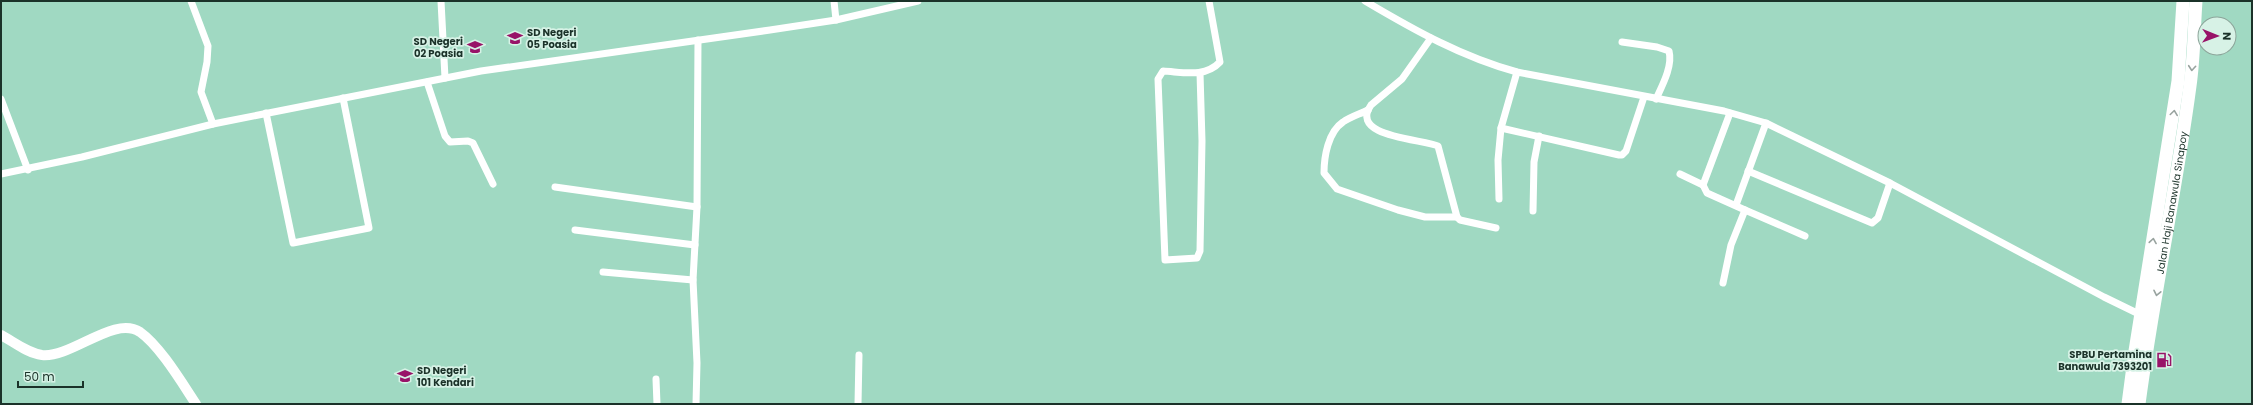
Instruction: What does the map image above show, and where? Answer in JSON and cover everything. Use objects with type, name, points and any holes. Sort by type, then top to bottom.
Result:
[{"type":"highway","name":"Jalan Haji Banawula Sinapoy","points":[[2139,404],[2141,314],[2178,81],[2183,1]]},
{"type":"highway","name":"Jalan Haji Banawula Sinapoy","points":[[2128,404],[2161,273],[2190,84],[2196,1]]},
{"type":"street","points":[[191,1],[208,46],[207,62],[201,92],[213,124]]},
{"type":"street","points":[[441,1],[445,78]]},
{"type":"street","points":[[834,1],[836,20]]},
{"type":"street","points":[[1,174],[28,170],[213,124],[481,71],[836,20],[918,1]]},
{"type":"street","points":[[1200,74],[1202,141],[1200,251],[1196,258],[1164,260],[1158,79],[1163,70],[1200,74],[1214,69],[1220,62],[1209,1]]},
{"type":"street","points":[[1365,1],[1431,38],[1490,64],[1517,72],[1730,113],[1766,123],[1890,183],[2104,297],[2141,314]]},
{"type":"street","points":[[1431,38],[1402,79],[1380,97],[1368,110],[1342,122],[1328,143],[1324,158],[1324,173],[1337,188],[1398,210],[1425,217],[1457,217],[1460,220],[1496,228]]},
{"type":"street","points":[[696,404],[697,363],[693,280],[697,207],[698,40]]},
{"type":"street","points":[[1622,42],[1657,47],[1670,52],[1664,81],[1656,99]]},
{"type":"street","points":[[1500,199],[1498,160],[1501,128],[1517,72]]},
{"type":"street","points":[[427,82],[445,136],[450,142],[468,141],[473,143],[493,184]]},
{"type":"street","points":[[1501,128],[1622,155],[1630,142],[1644,97]]},
{"type":"street","points":[[266,113],[293,243],[369,228],[343,98]]},
{"type":"street","points":[[1,99],[28,170]]},
{"type":"street","points":[[1368,110],[1368,119],[1374,128],[1393,136],[1438,146],[1457,217]]},
{"type":"street","points":[[1703,185],[1730,113]]},
{"type":"street","points":[[1736,205],[1766,123]]},
{"type":"street","points":[[1533,211],[1534,162],[1539,136]]},
{"type":"street","points":[[1748,171],[1872,223],[1878,218],[1890,183]]},
{"type":"street","points":[[1680,174],[1703,185],[1707,193],[1805,236]]},
{"type":"street","points":[[555,187],[697,207]]},
{"type":"street","points":[[1723,283],[1729,250],[1745,210]]},
{"type":"street","points":[[575,230],[695,245]]},
{"type":"street","points":[[603,272],[693,280]]},
{"type":"street","points":[[1,334],[28,351],[44,355],[73,348],[104,333],[129,328],[140,332],[161,354],[196,404]]},
{"type":"street","points":[[858,404],[859,355]]},
{"type":"street","points":[[656,379],[657,404]]},
{"type":"place","name":"SD Negeri 05 Poasia","points":[[515,38]]},
{"type":"place","name":"SD Negeri 02 Poasia","points":[[475,47]]},
{"type":"place","name":"SPBU Pertamina Banawula 7393201","points":[[2164,360]]},
{"type":"place","name":"SD Negeri 101 Kendari","points":[[405,376]]}]
